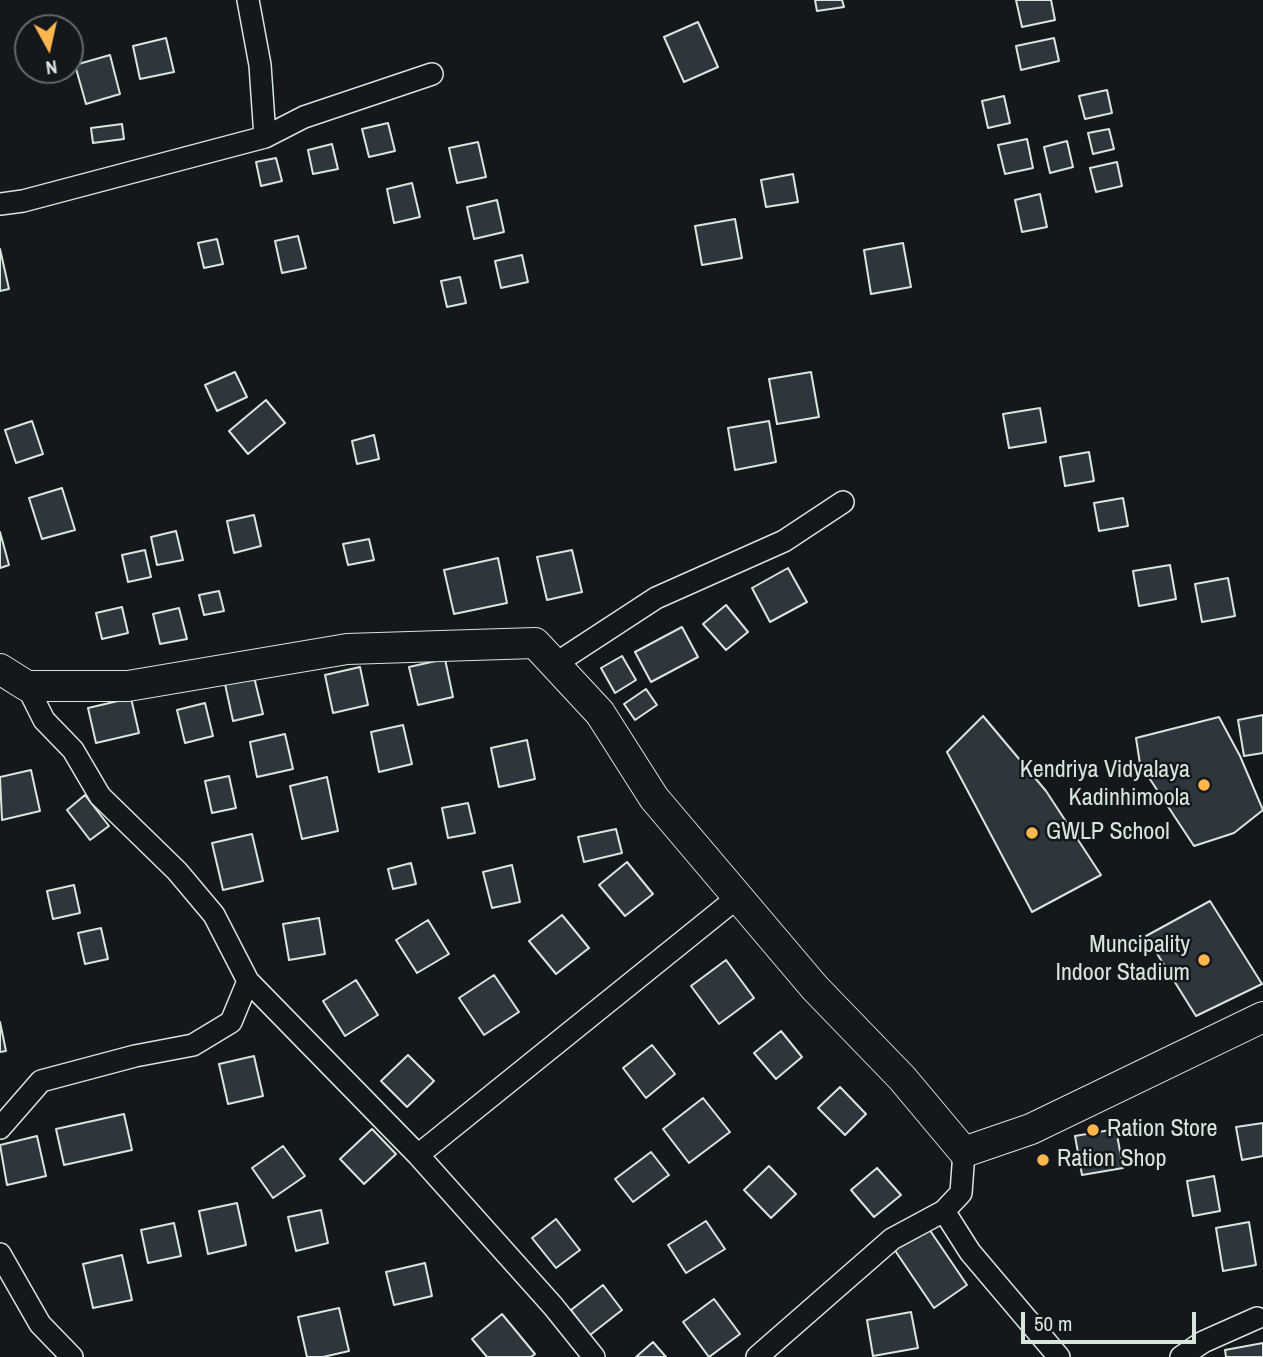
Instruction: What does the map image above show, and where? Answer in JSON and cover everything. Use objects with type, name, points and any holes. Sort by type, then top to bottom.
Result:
[{"type":"main road","points":[[0,669],[27,686],[128,686],[347,649],[535,643],[600,713],[654,798],[815,988],[902,1078],[964,1152],[1031,1129],[1263,1017]]},
{"type":"street","points":[[248,0],[260,65],[265,137]]},
{"type":"street","points":[[0,204],[265,137],[304,117],[432,74]]},
{"type":"street","points":[[555,664],[656,598],[785,541],[843,502]]},
{"type":"street","points":[[27,686],[44,720],[73,750],[100,796],[177,871],[214,915],[248,981],[418,1155],[553,1306],[594,1357]]},
{"type":"street","points":[[418,1155],[738,897]]},
{"type":"street","points":[[0,1128],[41,1081],[135,1056],[193,1045],[231,1022],[248,981]]},
{"type":"street","points":[[757,1357],[892,1239],[944,1211],[961,1193],[964,1152]]},
{"type":"street","points":[[944,1211],[970,1252],[1059,1357]]},
{"type":"street","points":[[0,1254],[40,1324],[72,1357]]},
{"type":"street","points":[[1181,1357],[1203,1342],[1257,1318]]},
{"type":"building","points":[[815,0],[842,0],[844,7],[817,11]]},
{"type":"building","points":[[1016,0],[1051,0],[1055,20],[1022,27]]},
{"type":"building","points":[[698,22],[718,67],[684,82],[664,37]]},
{"type":"building","points":[[166,38],[174,72],[140,79],[133,46]]},
{"type":"building","points":[[1054,38],[1059,61],[1021,70],[1016,46]]},
{"type":"building","points":[[110,55],[120,94],[86,104],[80,84],[84,84],[84,62]]},
{"type":"building","points":[[1107,90],[1112,113],[1085,119],[1079,96]]},
{"type":"building","points":[[1004,96],[1010,123],[988,128],[982,101]]},
{"type":"building","points":[[388,123],[395,151],[369,157],[362,129]]},
{"type":"building","points":[[122,124],[124,139],[93,143],[91,128]]},
{"type":"building","points":[[1109,129],[1114,149],[1093,154],[1088,133]]},
{"type":"building","points":[[1027,139],[1033,168],[1005,174],[998,145]]},
{"type":"building","points":[[1067,141],[1073,167],[1050,173],[1044,147]]},
{"type":"building","points":[[478,142],[486,177],[457,183],[449,148]]},
{"type":"building","points":[[332,144],[338,169],[313,174],[308,150]]},
{"type":"building","points":[[276,158],[282,181],[261,186],[256,162]]},
{"type":"building","points":[[1117,162],[1122,186],[1096,192],[1090,168]]},
{"type":"building","points":[[793,174],[798,202],[766,207],[761,180]]},
{"type":"building","points":[[412,183],[420,217],[394,223],[387,189]]},
{"type":"building","points":[[1040,194],[1047,227],[1022,232],[1015,200]]},
{"type":"building","points":[[497,200],[504,232],[474,239],[467,207]]},
{"type":"building","points":[[735,219],[742,258],[702,265],[695,226]]},
{"type":"building","points":[[298,236],[306,268],[282,273],[275,241]]},
{"type":"building","points":[[217,239],[223,264],[204,268],[198,243]]},
{"type":"building","points":[[903,243],[911,287],[871,294],[864,250]]},
{"type":"building","points":[[0,249],[9,289],[0,291]]},
{"type":"building","points":[[522,255],[528,282],[501,288],[495,261]]},
{"type":"building","points":[[460,277],[466,303],[447,307],[441,281]]},
{"type":"building","points":[[235,372],[247,397],[217,411],[205,385]]},
{"type":"building","points":[[811,372],[819,417],[777,424],[769,379]]},
{"type":"building","points":[[266,400],[285,423],[248,454],[229,431]]},
{"type":"building","points":[[1040,408],[1046,442],[1009,448],[1003,414]]},
{"type":"building","points":[[32,421],[43,454],[16,463],[5,430]]},
{"type":"building","points":[[769,421],[776,462],[735,470],[728,428]]},
{"type":"building","points":[[374,435],[379,459],[357,464],[352,441]]},
{"type":"building","points":[[1089,452],[1094,481],[1065,486],[1060,457]]},
{"type":"building","points":[[62,488],[75,530],[42,539],[29,498]]},
{"type":"building","points":[[1123,498],[1128,526],[1099,531],[1094,503]]},
{"type":"building","points":[[254,515],[261,546],[234,553],[227,521]]},
{"type":"building","points":[[176,531],[183,560],[157,565],[151,537]]},
{"type":"building","points":[[0,532],[9,565],[0,568]]},
{"type":"building","points":[[369,539],[374,560],[348,565],[343,544]]},
{"type":"building","points":[[145,550],[151,577],[128,582],[122,555]]},
{"type":"building","points":[[572,550],[582,592],[547,600],[537,557]]},
{"type":"building","points":[[498,558],[507,603],[454,614],[444,570]]},
{"type":"building","points":[[1170,565],[1176,599],[1139,606],[1133,571]]},
{"type":"building","points":[[788,568],[807,602],[770,622],[752,588]]},
{"type":"building","points":[[1228,578],[1235,616],[1202,622],[1195,584]]},
{"type":"building","points":[[219,591],[224,611],[204,615],[199,595]]},
{"type":"building","points":[[726,605],[748,632],[726,650],[703,624]]},
{"type":"building","points":[[122,607],[128,633],[102,639],[96,613]]},
{"type":"building","points":[[179,608],[187,639],[160,644],[153,614]]},
{"type":"building","points":[[682,627],[698,657],[651,682],[635,652]]},
{"type":"building","points":[[622,656],[636,680],[615,693],[601,668]]},
{"type":"building","points":[[445,659],[453,697],[418,705],[409,667]]},
{"type":"building","points":[[360,667],[368,705],[333,713],[325,675]]},
{"type":"building","points":[[254,677],[263,714],[233,721],[225,684]]},
{"type":"building","points":[[646,689],[657,705],[635,720],[624,704]]},
{"type":"building","points":[[131,698],[139,733],[96,743],[88,708]]},
{"type":"building","points":[[205,703],[213,736],[185,743],[177,710]]},
{"type":"building","points":[[1263,715],[1263,753],[1244,756],[1238,720]]},
{"type":"building","name":"GWLP School","points":[[983,716],[1046,791],[1101,875],[1032,912],[947,752]]},
{"type":"building","name":"Kendriya Vidyalaya Kadinhimoola","points":[[1219,717],[1240,756],[1263,810],[1234,833],[1194,846],[1140,764],[1136,738]]},
{"type":"building","points":[[403,725],[412,764],[379,772],[371,732]]},
{"type":"building","points":[[285,734],[293,769],[257,777],[250,742]]},
{"type":"building","points":[[527,740],[535,779],[499,787],[491,748]]},
{"type":"building","points":[[31,770],[40,811],[2,820],[0,777]]},
{"type":"building","points":[[229,776],[236,808],[212,813],[205,781]]},
{"type":"building","points":[[327,777],[338,831],[302,839],[290,786]]},
{"type":"building","points":[[85,795],[109,826],[90,840],[67,810]]},
{"type":"building","points":[[468,803],[475,833],[448,838],[442,808]]},
{"type":"building","points":[[616,829],[622,853],[584,862],[578,837]]},
{"type":"building","points":[[252,834],[263,881],[223,890],[212,843]]},
{"type":"building","points":[[627,862],[653,894],[625,916],[599,885]]},
{"type":"building","points":[[411,863],[416,884],[393,889],[388,869]]},
{"type":"building","points":[[512,865],[520,902],[492,908],[483,872]]},
{"type":"building","points":[[74,885],[80,913],[53,919],[47,891]]},
{"type":"building","name":"Muncipality Indoor Stadium","points":[[1210,901],[1262,984],[1196,1016],[1146,936]]},
{"type":"building","points":[[562,915],[589,948],[556,974],[529,941]]},
{"type":"building","points":[[319,918],[325,954],[289,960],[283,924]]},
{"type":"building","points":[[428,920],[449,954],[417,973],[396,940]]},
{"type":"building","points":[[101,928],[108,959],[85,964],[78,933]]},
{"type":"building","points":[[726,960],[754,998],[719,1024],[691,986]]},
{"type":"building","points":[[494,975],[519,1012],[484,1035],[459,998]]},
{"type":"building","points":[[356,980],[378,1015],[345,1036],[323,1001]]},
{"type":"building","points":[[0,1022],[6,1051],[0,1052]]},
{"type":"building","points":[[781,1031],[802,1057],[776,1079],[754,1053]]},
{"type":"building","points":[[652,1045],[675,1074],[646,1098],[623,1068]]},
{"type":"building","points":[[408,1055],[434,1081],[407,1107],[381,1081]]},
{"type":"building","points":[[254,1056],[263,1096],[228,1104],[219,1064]]},
{"type":"building","points":[[840,1087],[866,1114],[845,1135],[818,1108]]},
{"type":"building","points":[[703,1098],[730,1132],[689,1163],[663,1129]]},
{"type":"building","points":[[124,1114],[132,1150],[64,1165],[56,1129]]},
{"type":"building","points":[[1263,1123],[1263,1156],[1242,1160],[1236,1127]]},
{"type":"building","points":[[372,1129],[396,1154],[364,1184],[340,1159]]},
{"type":"building","points":[[1116,1129],[1123,1168],[1082,1175],[1075,1136]]},
{"type":"building","points":[[37,1136],[46,1176],[7,1185],[0,1145]]},
{"type":"building","points":[[283,1146],[305,1176],[273,1198],[252,1168]]},
{"type":"building","points":[[651,1152],[669,1175],[633,1202],[615,1179]]},
{"type":"building","points":[[769,1166],[796,1194],[771,1218],[744,1190]]},
{"type":"building","points":[[877,1168],[901,1195],[874,1217],[851,1190]]},
{"type":"building","points":[[1214,1176],[1220,1211],[1193,1216],[1187,1181]]},
{"type":"building","points":[[237,1203],[246,1245],[208,1254],[199,1211]]},
{"type":"building","points":[[321,1210],[328,1243],[296,1251],[288,1217]]},
{"type":"building","points":[[556,1219],[580,1250],[556,1268],[532,1238]]},
{"type":"building","points":[[706,1221],[725,1249],[686,1273],[668,1245]]},
{"type":"building","points":[[1249,1222],[1256,1265],[1223,1271],[1216,1228]]},
{"type":"building","points":[[174,1223],[181,1256],[148,1263],[141,1230]]},
{"type":"building","points":[[927,1226],[967,1285],[934,1308],[894,1249]]},
{"type":"building","points":[[122,1255],[132,1300],[93,1308],[83,1264]]},
{"type":"building","points":[[425,1263],[432,1296],[394,1305],[386,1272]]},
{"type":"building","points":[[603,1285],[622,1310],[590,1335],[571,1310]]},
{"type":"building","points":[[714,1299],[740,1334],[709,1357],[683,1322]]},
{"type":"building","points":[[339,1308],[349,1351],[323,1357],[307,1357],[298,1317]]},
{"type":"building","points":[[911,1312],[918,1348],[873,1356],[867,1320]]},
{"type":"building","points":[[502,1314],[535,1354],[531,1357],[487,1357],[472,1339]]},
{"type":"building","points":[[653,1342],[666,1357],[636,1357]]},
{"type":"building","points":[[1263,1343],[1263,1357],[1226,1357],[1225,1350]]},
{"type":"place","name":"Kendriya Vidyalaya Kadinhimoola","points":[[1204,785]]},
{"type":"place","name":"GWLP School","points":[[1032,833]]},
{"type":"place","name":"Muncipality Indoor Stadium","points":[[1204,960]]},
{"type":"place","name":"Ration Store","points":[[1093,1130]]},
{"type":"place","name":"Ration Shop","points":[[1043,1160]]}]
